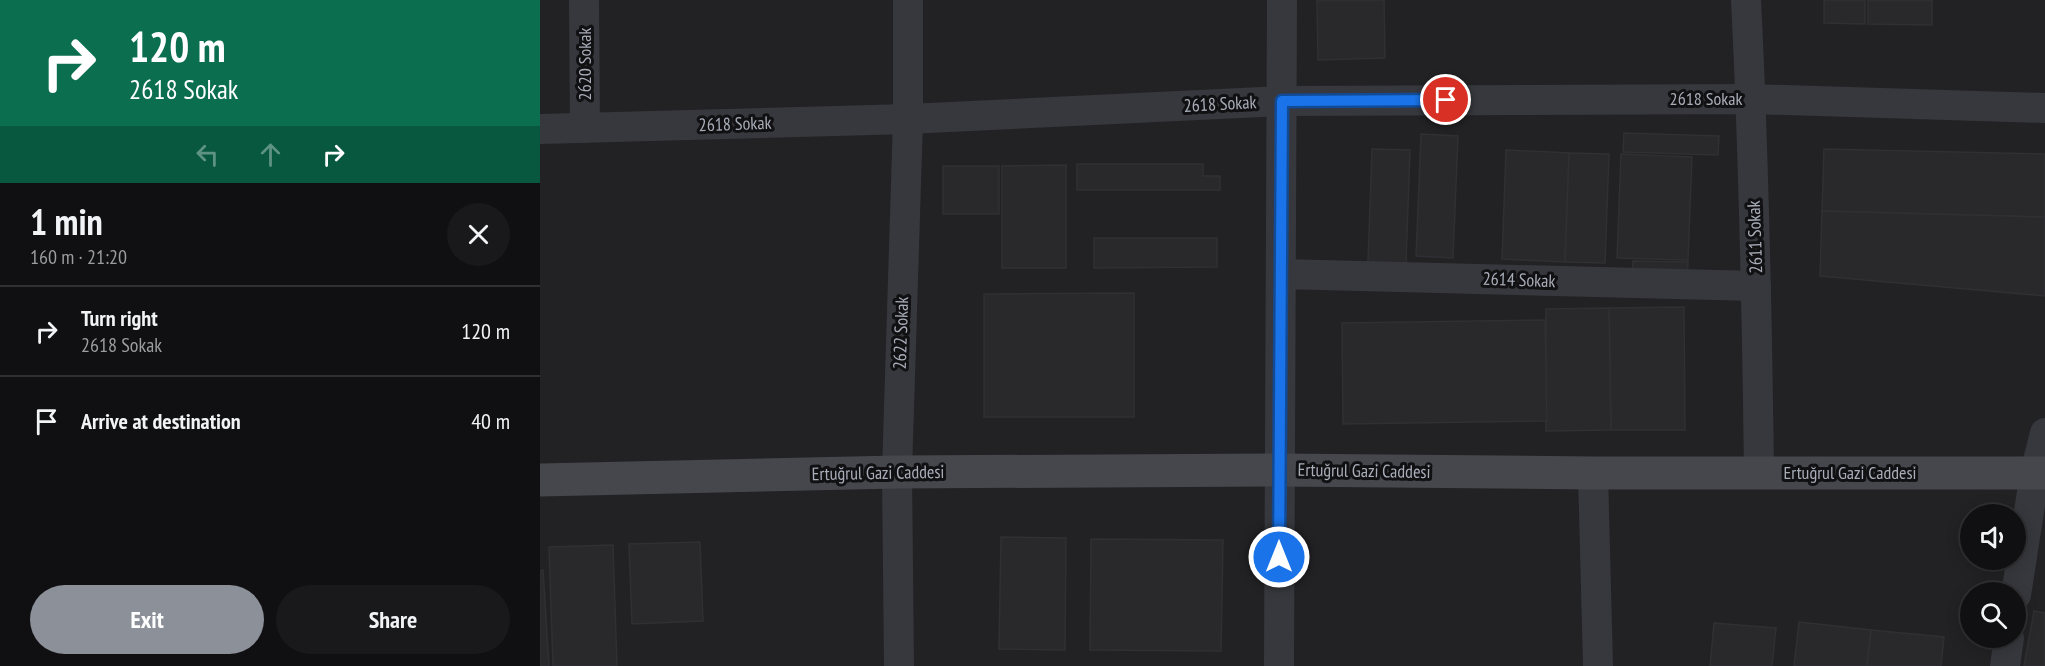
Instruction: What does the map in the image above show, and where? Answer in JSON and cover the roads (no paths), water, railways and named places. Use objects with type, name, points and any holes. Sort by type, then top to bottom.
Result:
[{"type":"main road","name":"Ertuğrul Gazi Caddesi","points":[[540,480],[897,472],[1279,470],[2040,473]]},
{"type":"street","name":"2620 Sokak","points":[[584,0],[585,128]]},
{"type":"street","name":"2622 Sokak","points":[[899,666],[897,472],[908,119],[908,0]]},
{"type":"street","points":[[1279,666],[1282,0]]},
{"type":"street","name":"2611 Sokak","points":[[1746,0],[1751,99],[1759,473]]},
{"type":"street","name":"2618 Sokak","points":[[540,129],[908,119],[1282,101],[1751,99],[2045,108]]},
{"type":"street","name":"2614 Sokak","points":[[1282,274],[1756,286]]},
{"type":"street","points":[[2019,582],[2040,473],[2045,433]]},
{"type":"street","points":[[1593,473],[1598,666]]},
{"type":"street","points":[[2005,666],[2008,648]]}]
